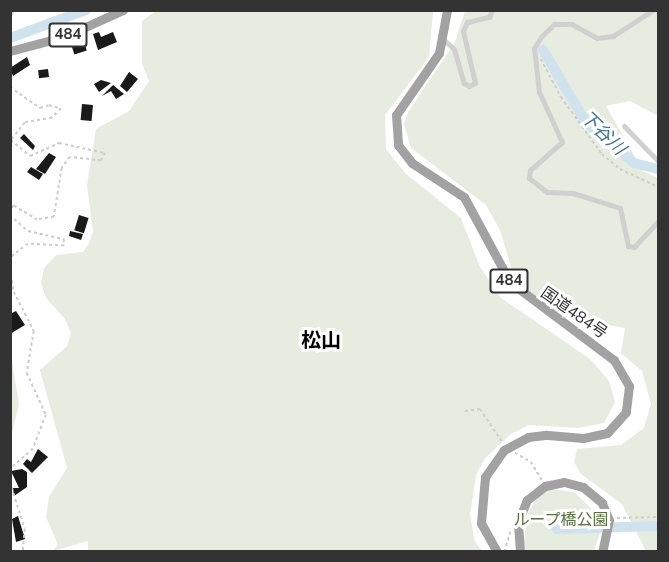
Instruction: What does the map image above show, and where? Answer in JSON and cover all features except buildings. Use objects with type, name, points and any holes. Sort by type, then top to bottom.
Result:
[{"type":"highway","name":"484","points":[[10,51],[63,37],[123,10]]},
{"type":"highway","name":"国道484号","points":[[447,10],[444,40],[396,115],[398,145],[412,162],[445,183],[478,217],[510,282],[604,352],[622,369],[629,395],[626,412],[607,433],[583,438],[545,435],[510,446],[485,477],[481,522],[497,552]]},
{"type":"highway","points":[[520,552],[518,522],[527,500],[545,486],[564,482],[583,487],[595,494],[608,512],[609,532],[602,552]]},
{"type":"street","points":[[444,40],[454,49],[464,83],[469,86],[475,83],[463,31],[467,22],[489,16],[492,10]]},
{"type":"street","points":[[653,10],[613,36],[597,38],[572,24],[554,24],[534,48],[539,92],[562,142],[530,170],[529,178],[547,192],[573,194],[620,208],[628,246],[634,247],[658,221]]},
{"type":"street","points":[[624,126],[658,161]]},
{"type":"path","points":[[534,48],[561,97],[602,154],[620,169],[658,187]]},
{"type":"path","points":[[10,87],[40,108],[49,105],[60,109],[52,118],[25,123],[11,140],[30,156],[59,143],[105,153],[101,160],[70,157],[62,168],[54,217],[38,220],[14,206],[10,210]]},
{"type":"path","points":[[10,215],[28,231],[64,239],[64,246],[28,244],[10,258]]},
{"type":"path","points":[[10,269],[14,292],[34,331],[27,373],[46,415],[33,449],[10,470]]},
{"type":"path","points":[[10,483],[25,529],[23,552]]},
{"type":"path","points":[[613,518],[658,517]]},
{"type":"path","points":[[504,552],[511,529],[518,522]]},
{"type":"green space","points":[[157,10],[433,11],[429,57],[385,115],[386,149],[406,174],[461,218],[480,267],[501,298],[590,359],[609,381],[615,402],[604,423],[578,428],[529,425],[511,434],[485,458],[476,475],[470,515],[475,542],[482,551],[88,552],[88,541],[53,551],[58,545],[46,517],[49,497],[67,468],[40,370],[67,346],[71,333],[65,319],[46,298],[41,283],[44,268],[56,255],[83,252],[89,243],[93,232],[87,185],[96,129],[129,111],[149,81],[142,64],[142,21]]},
{"type":"green space","points":[[465,11],[658,11],[658,116],[630,101],[606,106],[643,171],[658,178],[658,551],[646,551],[622,504],[581,474],[574,462],[577,449],[621,445],[644,428],[651,404],[642,371],[621,353],[625,328],[597,323],[584,329],[536,297],[514,277],[500,230],[486,205],[411,148],[404,124],[408,112],[455,42]]},
{"type":"green space","points":[[10,349],[19,404],[11,437],[10,437]]},
{"type":"green space","name":"ループ橋公園","points":[[551,489],[574,492],[594,511],[601,530],[594,551],[523,552],[527,515],[538,496]]},
{"type":"waterway","points":[[10,38],[86,10]]},
{"type":"waterway","name":"下谷川","points":[[543,50],[585,121],[634,163],[658,169]]},
{"type":"waterway","points":[[557,529],[658,526]]},
{"type":"district","name":"松山","points":[[321,340]]}]
